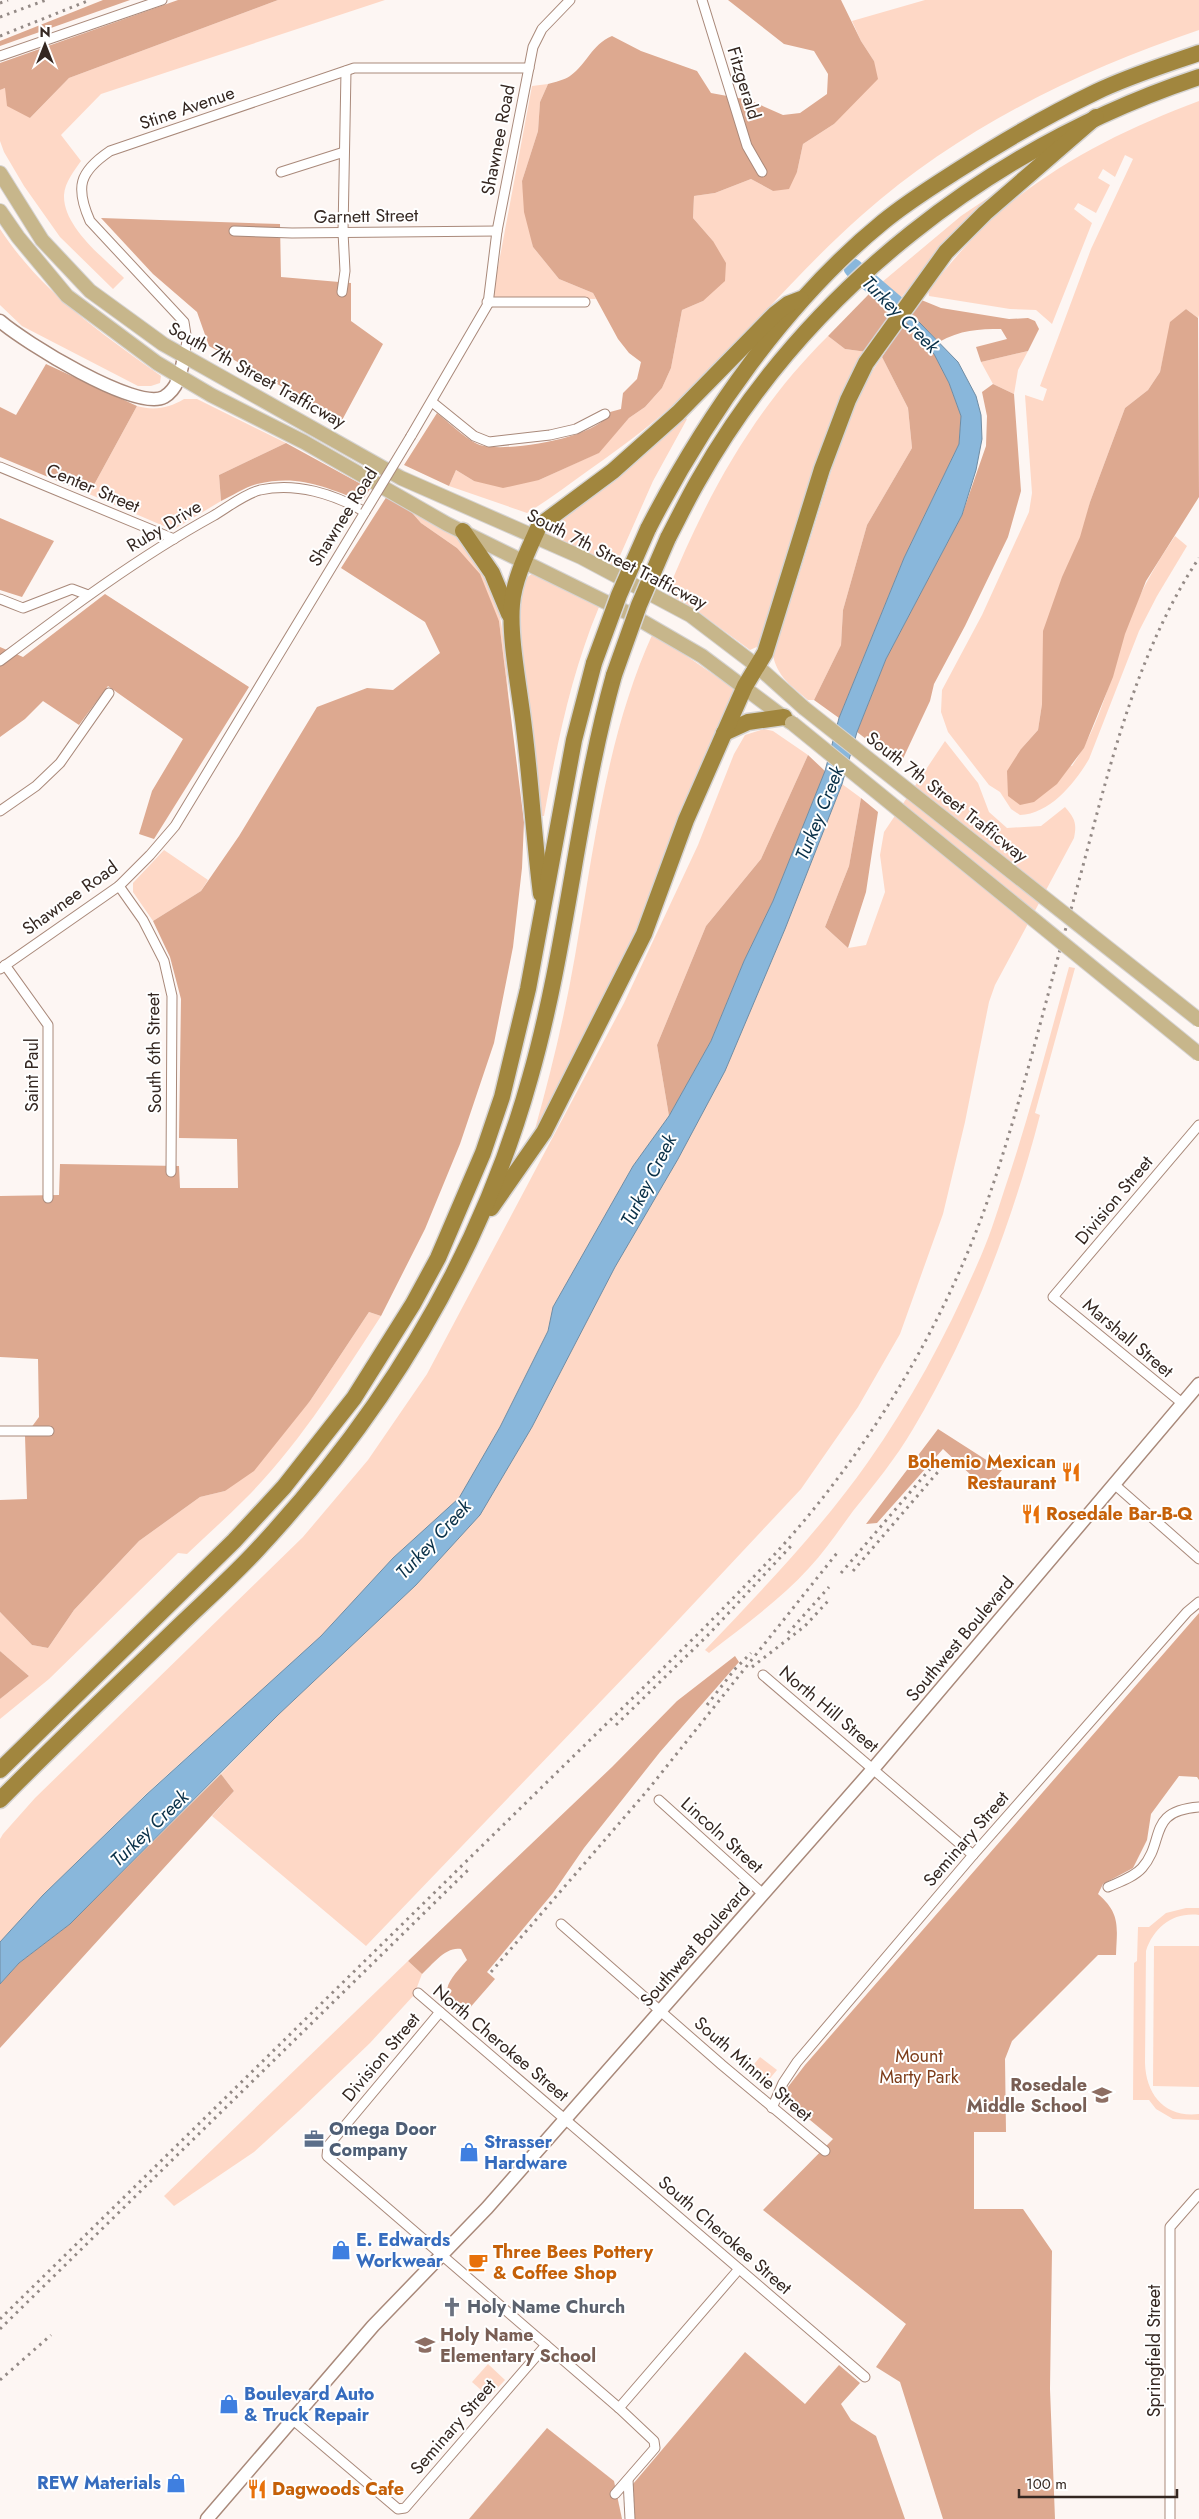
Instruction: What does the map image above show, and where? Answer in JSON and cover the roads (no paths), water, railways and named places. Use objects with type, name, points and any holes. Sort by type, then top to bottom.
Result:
[{"type":"highway","points":[[0,1770],[234,1541],[284,1487],[321,1443],[384,1351],[438,1258],[483,1154],[502,1097],[516,1042],[543,913],[574,740],[594,663],[619,595],[648,529],[671,484],[715,413],[796,304],[833,267],[883,222],[945,179],[1035,124],[1097,92],[1199,53]]},
{"type":"highway","points":[[0,1800],[255,1553],[330,1466],[376,1405],[413,1348],[442,1297],[471,1239],[516,1124],[540,1040],[557,962],[588,781],[614,675],[639,605],[668,538],[698,480],[726,437],[768,379],[801,339],[873,266],[959,196],[1016,160],[1096,117],[1161,89],[1199,77]]},
{"type":"highway","points":[[471,1239],[544,1132],[625,976],[648,926],[686,820],[744,686],[765,653],[828,450],[848,400],[866,363],[946,252],[985,213],[1096,117]]},
{"type":"highway","points":[[543,913],[512,621],[514,588],[539,526],[613,471],[678,413],[775,314],[796,304]]},
{"type":"highway","points":[[463,531],[492,573],[512,621]]},
{"type":"highway","points":[[724,733],[748,722],[788,720]]},
{"type":"highway","points":[[0,1759],[31,1738]]},
{"type":"highway","points":[[0,1810],[16,1784]]},
{"type":"main road","name":"South 7th Street Trafficway","points":[[0,173],[42,240],[90,291],[163,344],[401,478],[535,536],[690,615],[757,666],[804,708],[1199,1020]]},
{"type":"main road","name":"South 7th Street Trafficway","points":[[0,211],[18,237],[67,296],[157,363],[211,395],[304,442],[463,531],[628,613],[702,656],[788,720],[1199,1054]]},
{"type":"main road","points":[[0,321],[49,355],[134,396],[156,399],[164,397],[180,377],[184,357]]},
{"type":"main road","name":"Southwest Boulevard","points":[[207,2519],[389,2308],[487,2208],[564,2118],[874,1769],[1199,1384]]},
{"type":"street","points":[[0,56],[162,0]]},
{"type":"street","name":"Shawnee Road","points":[[3,967],[119,886],[150,855],[175,826],[476,327],[487,302],[498,231],[529,68],[538,34],[549,20],[570,0]]},
{"type":"street","name":"Fitzgerald","points":[[702,0],[747,146],[762,172]]},
{"type":"street","name":"Stine Avenue","points":[[184,357],[187,341],[184,322],[90,221],[81,201],[82,178],[91,164],[110,151],[354,68],[529,68]]},
{"type":"street","points":[[342,292],[345,271],[343,232],[346,71]]},
{"type":"street","points":[[281,172],[344,152]]},
{"type":"street","name":"Garnett Street","points":[[234,231],[498,231]]},
{"type":"street","points":[[487,302],[584,302]]},
{"type":"street","points":[[432,402],[474,436],[489,442],[550,435],[576,429],[605,414]]},
{"type":"street","name":"Center Street","points":[[0,467],[174,539]]},
{"type":"street","name":"Ruby Drive","points":[[0,661],[88,595],[174,539],[258,491],[285,487],[321,492],[344,500],[365,512]]},
{"type":"street","points":[[0,599],[22,608],[72,589],[88,595]]},
{"type":"street","points":[[0,811],[36,786],[60,763],[110,694]]},
{"type":"street","name":"South 6th Street","points":[[119,886],[143,920],[164,961],[172,996],[171,1172]]},
{"type":"street","name":"Saint Paul","points":[[3,967],[48,1025],[48,1198]]},
{"type":"street","name":"Division Street","points":[[1053,1297],[1199,1125]]},
{"type":"street","name":"Marshall Street","points":[[1053,1297],[1182,1403]]},
{"type":"street","points":[[0,1431],[49,1431]]},
{"type":"street","points":[[1114,1484],[1199,1559]]},
{"type":"street","name":"Seminary Street","points":[[772,2108],[783,2084],[797,2062],[973,1855],[1187,1612],[1199,1602]]},
{"type":"street","name":"North Hill Street","points":[[763,1675],[973,1855]]},
{"type":"street","name":"Lincoln Street","points":[[659,1800],[763,1894]]},
{"type":"street","points":[[1108,1887],[1144,1866],[1157,1832],[1174,1812],[1185,1808],[1199,1807]]},
{"type":"street","name":"South Minnie Street","points":[[561,1924],[772,2108],[825,2151]]},
{"type":"street","name":"North Cherokee Street","points":[[418,1993],[564,2118]]},
{"type":"street","name":"Division Street","points":[[440,2012],[328,2146],[327,2156],[440,2254]]},
{"type":"street","name":"South Cherokee Street","points":[[564,2118],[865,2377]]},
{"type":"street","name":"Springfield Street","points":[[1170,2519],[1170,2227],[1199,2194]]},
{"type":"street","points":[[440,2254],[619,2408],[654,2441],[655,2448],[615,2494]]},
{"type":"street","points":[[619,2408],[740,2269]]},
{"type":"street","name":"Seminary Street","points":[[292,2419],[398,2509],[404,2508],[546,2345]]},
{"type":"street","points":[[628,2480],[630,2519]]},
{"type":"water","points":[[881,283],[958,362],[976,396],[981,415],[982,439],[976,470],[962,515],[886,659],[857,732],[842,784],[785,929],[725,1071],[678,1159],[615,1267],[532,1427],[480,1515],[416,1585],[278,1715],[70,1924],[19,1963],[0,1984],[0,1942],[43,1895],[146,1795],[321,1636],[393,1558],[459,1498],[500,1427],[548,1331],[553,1307],[633,1166],[669,1116],[711,1041],[744,961],[773,901],[825,771],[839,718],[904,558],[959,444],[961,416],[949,383],[934,354],[905,321],[869,294]]},
{"type":"waterway","name":"Turkey Creek","points":[[853,268],[895,304]]},
{"type":"railway","points":[[0,3],[8,0]]},
{"type":"railway","points":[[0,17],[46,0]]},
{"type":"railway","points":[[0,36],[90,0]]},
{"type":"railway","points":[[0,2319],[703,1629],[800,1526],[840,1476],[865,1440],[912,1366],[933,1327],[952,1288],[985,1208],[1020,1098],[1121,730],[1136,685],[1154,641],[1175,599],[1199,558]]},
{"type":"railway","points":[[841,1573],[936,1462]]},
{"type":"railway","points":[[853,1571],[943,1466]]},
{"type":"railway","points":[[616,1725],[709,1634],[791,1546]]},
{"type":"railway","points":[[491,1972],[647,1791],[837,1553]]},
{"type":"railway","points":[[788,1633],[829,1587]]},
{"type":"railway","points":[[752,1667],[805,1626],[829,1600]]},
{"type":"railway","points":[[707,1705],[735,1669],[751,1653]]},
{"type":"railway","points":[[0,2329],[470,1868]]},
{"type":"railway","points":[[0,2380],[51,2335]]},
{"type":"place","name":"Bohemio Mexican Restaurant","points":[[1071,1472]]},
{"type":"place","name":"Rosedale Bar-B-Q","points":[[1031,1514]]},
{"type":"place","name":"Rosedale Middle School","points":[[1102,2095]]},
{"type":"place","name":"Omega Door Company","points":[[314,2139]]},
{"type":"place","name":"Strasser Hardware","points":[[469,2152]]},
{"type":"place","name":"E. Edwards Workwear","points":[[341,2250]]},
{"type":"place","name":"Three Bees Pottery & Coffee Shop","points":[[478,2262]]},
{"type":"place","name":"Holy Name Church","points":[[452,2307]]},
{"type":"place","name":"Holy Name Elementary School","points":[[425,2345]]},
{"type":"place","name":"Boulevard Auto & Truck Repair","points":[[229,2404]]},
{"type":"place","name":"REW Materials","points":[[176,2483]]},
{"type":"place","name":"Dagwoods Cafe","points":[[257,2489]]},
{"type":"park label","name":"Mount Marty Park","points":[[919,2066]]}]
